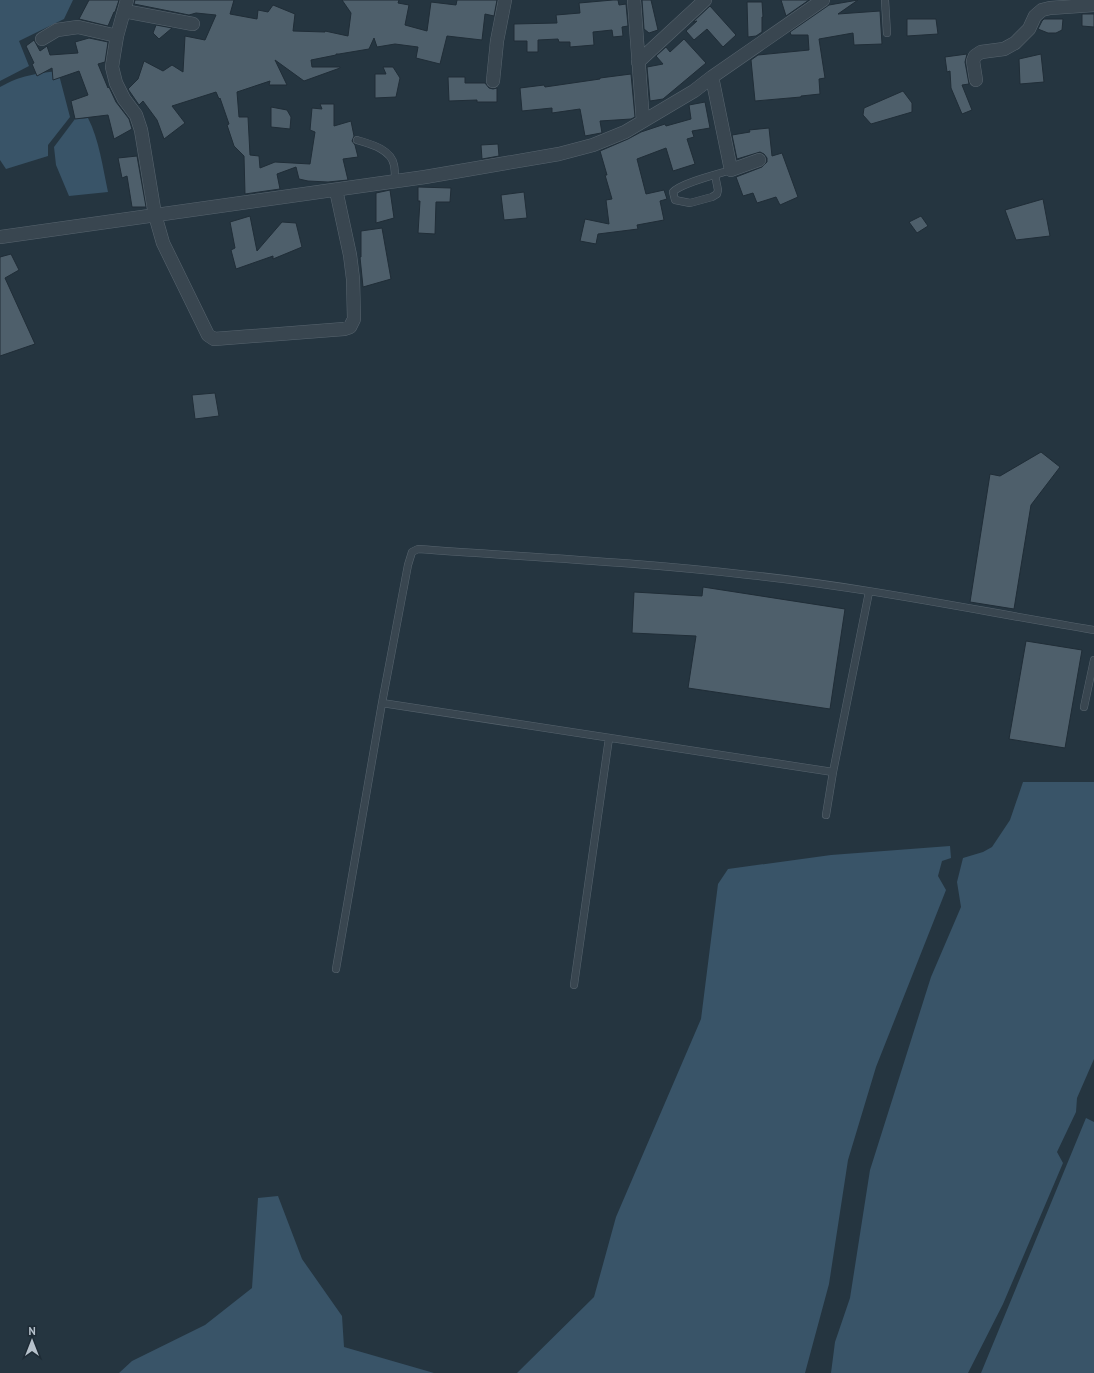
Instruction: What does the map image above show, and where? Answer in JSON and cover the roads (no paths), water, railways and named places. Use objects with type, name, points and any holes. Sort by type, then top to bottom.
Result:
[{"type":"street","points":[[493,81],[497,41],[505,0]]},
{"type":"street","points":[[634,0],[643,121]]},
{"type":"street","points":[[638,62],[705,0]]},
{"type":"street","points":[[0,237],[395,181],[559,154],[593,145],[625,132],[694,92],[712,77],[823,0]]},
{"type":"street","points":[[194,24],[126,5],[116,36],[112,67],[116,83],[124,99],[136,115],[141,130],[155,216],[162,243],[202,326],[208,335],[214,339],[344,329],[350,327],[354,319],[353,279],[350,255],[336,190]]},
{"type":"street","points":[[976,80],[973,61],[975,56],[981,52],[1004,49],[1015,43],[1029,29],[1035,16],[1042,10],[1050,8],[1094,5]]},
{"type":"street","points":[[42,39],[57,30],[78,27],[116,36]]},
{"type":"street","points":[[712,77],[731,170],[759,160]]},
{"type":"lane","points":[[885,0],[887,33]]},
{"type":"lane","points":[[357,140],[376,146],[388,154],[394,164],[395,181]]},
{"type":"lane","points":[[715,175],[718,190],[717,194],[712,197],[690,203],[675,200],[673,192],[675,189],[685,184],[731,170]]},
{"type":"lane","points":[[336,969],[382,704],[408,565],[412,552],[418,549],[670,566],[751,575],[869,592],[1094,630]]},
{"type":"lane","points":[[826,815],[833,772],[869,592]]},
{"type":"lane","points":[[1084,707],[1094,660]]},
{"type":"lane","points":[[382,704],[833,772]]},
{"type":"lane","points":[[574,985],[609,738]]},
{"type":"water","points":[[0,0],[73,0],[64,19],[19,41],[29,66],[0,81]]},
{"type":"water","points":[[58,71],[70,117],[48,145],[48,156],[6,169],[0,160],[0,87],[28,76]]},
{"type":"water","points":[[88,118],[98,145],[108,192],[69,196],[56,165],[54,147],[75,119]]},
{"type":"water","points":[[1023,782],[1094,782],[1094,1059],[1077,1098],[1076,1112],[1057,1152],[1063,1163],[1003,1304],[968,1373],[831,1373],[835,1342],[850,1298],[870,1170],[931,977],[961,907],[957,882],[963,858],[983,852],[992,847],[1010,820]]},
{"type":"water","points":[[950,846],[951,858],[942,861],[938,876],[946,890],[876,1067],[848,1160],[829,1284],[805,1373],[517,1373],[594,1297],[616,1217],[701,1019],[718,884],[728,869],[831,855]]},
{"type":"water","points":[[1086,1118],[1094,1122],[1094,1373],[981,1373]]},
{"type":"water","points":[[278,1196],[302,1259],[342,1316],[344,1347],[434,1373],[119,1373],[132,1361],[205,1325],[252,1288],[258,1198]]}]
